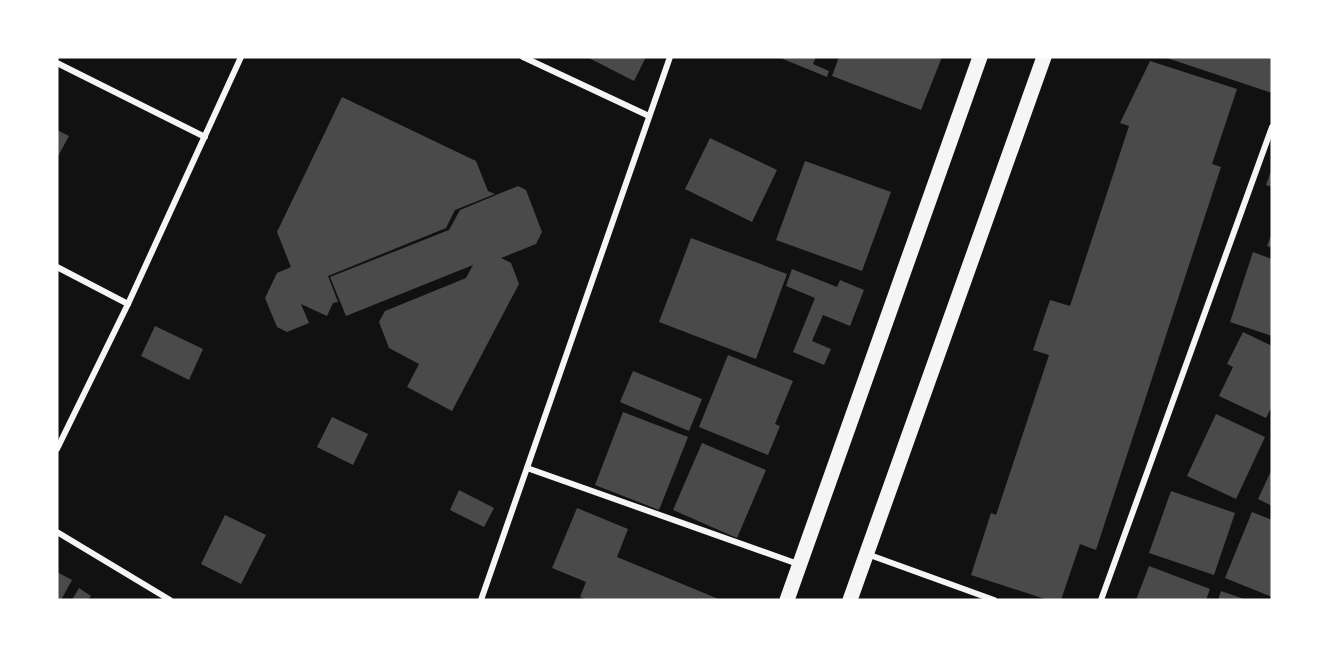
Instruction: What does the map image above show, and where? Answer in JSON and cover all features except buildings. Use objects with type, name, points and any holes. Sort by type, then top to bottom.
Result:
[{"type":"main road","points":[[787,600],[980,57]]},
{"type":"main road","points":[[850,600],[1044,57]]},
{"type":"street","points":[[57,449],[128,304],[242,57]]},
{"type":"street","points":[[524,57],[649,116]]},
{"type":"street","points":[[481,600],[670,57]]},
{"type":"street","points":[[57,63],[205,137]]},
{"type":"street","points":[[1101,600],[1272,127]]},
{"type":"street","points":[[57,267],[128,304]]},
{"type":"street","points":[[527,468],[799,564]]},
{"type":"street","points":[[57,532],[170,600]]},
{"type":"street","points":[[867,554],[994,600]]}]
